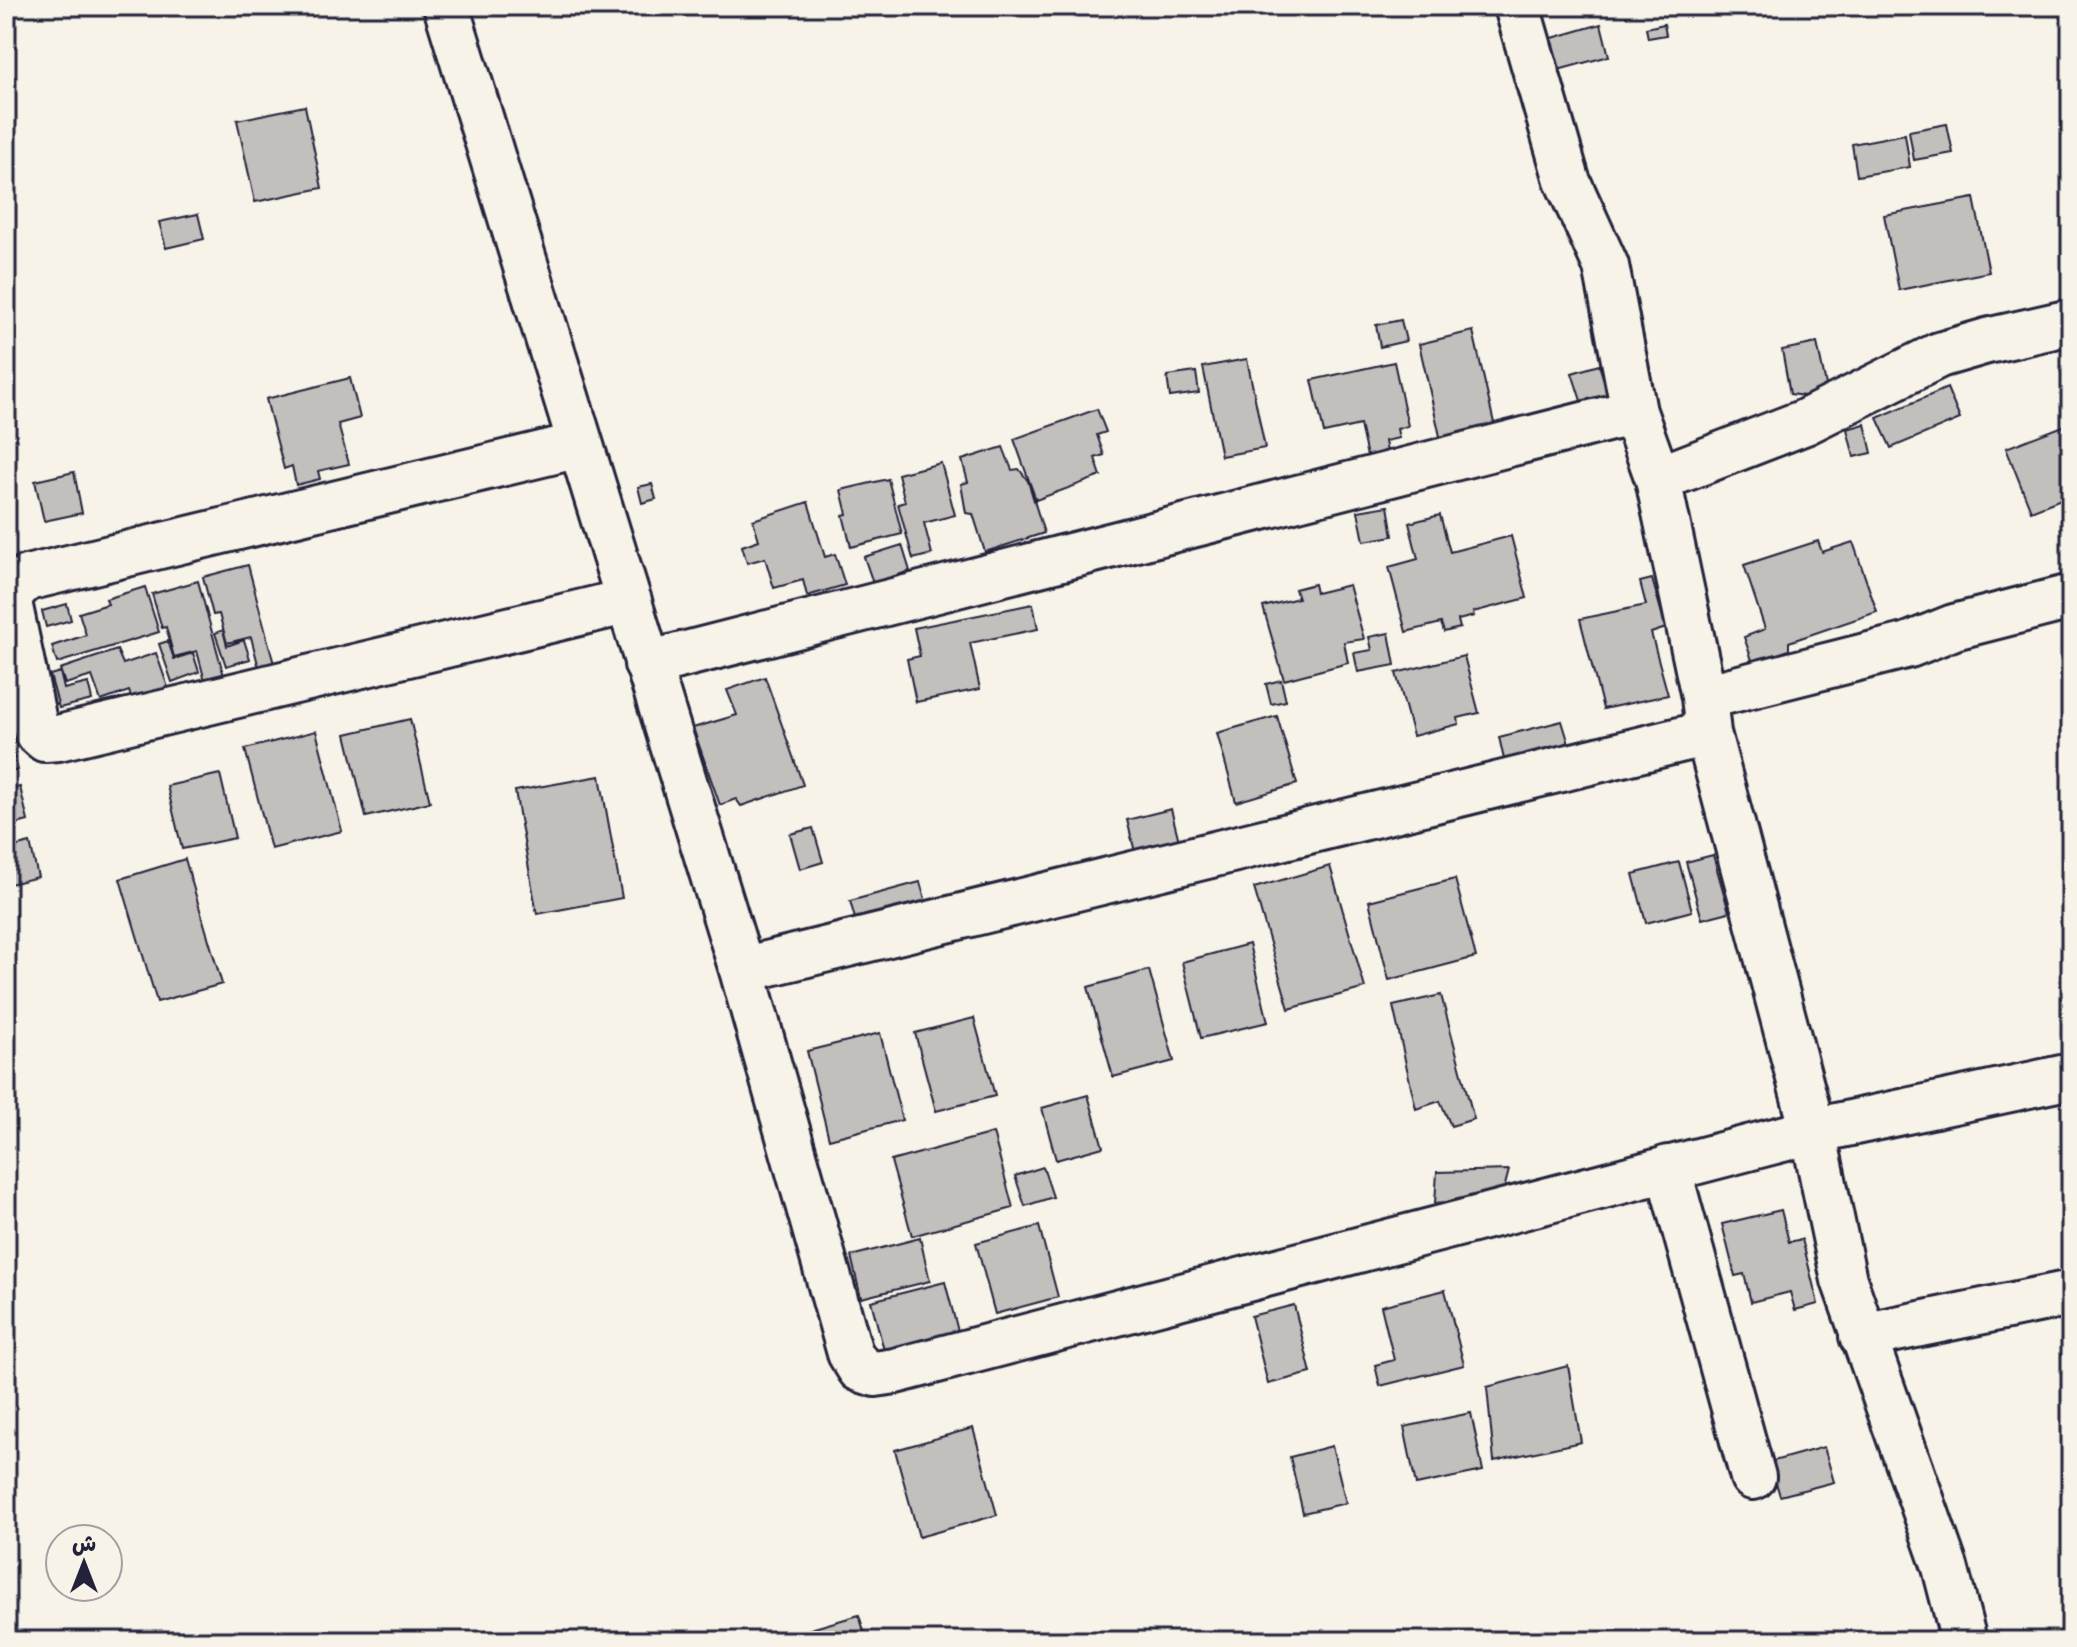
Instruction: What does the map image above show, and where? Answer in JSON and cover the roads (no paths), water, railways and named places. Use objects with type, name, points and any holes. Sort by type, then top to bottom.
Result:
[{"type":"street","points":[[446,6],[742,970],[850,1353],[860,1369],[875,1374],[895,1371],[1813,1131],[2071,1076]]},
{"type":"street","points":[[1517,6],[1567,180],[1606,266],[1634,412],[1658,479],[1706,715],[1813,1131],[1844,1280],[1945,1567],[1964,1641]]},
{"type":"street","points":[[1658,479],[1805,422],[1939,355],[2071,322]]},
{"type":"street","points":[[647,664],[1634,412]]},
{"type":"street","points":[[579,445],[27,578],[14,589],[9,602],[36,731],[45,739],[58,738],[629,601]]},
{"type":"street","points":[[742,970],[1706,715],[1954,627],[2071,597]]},
{"type":"street","points":[[1668,1168],[1753,1477]]},
{"type":"street","points":[[1862,1336],[2071,1293]]}]
